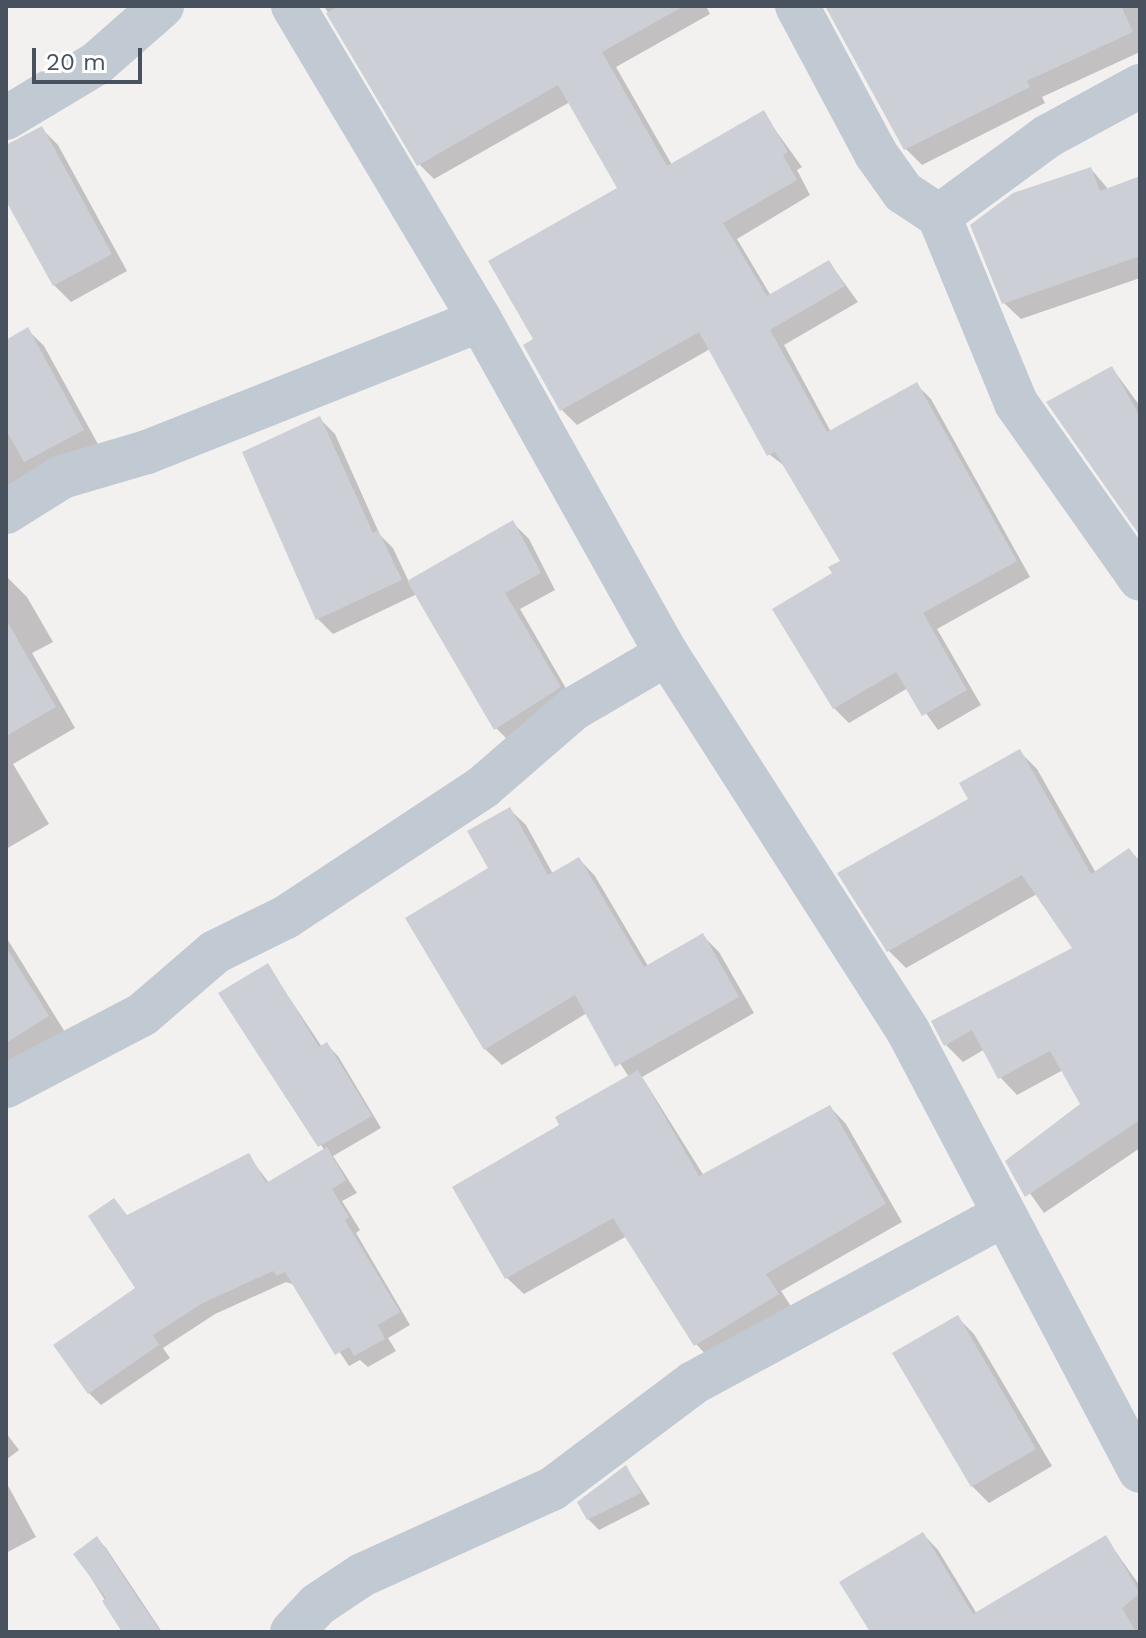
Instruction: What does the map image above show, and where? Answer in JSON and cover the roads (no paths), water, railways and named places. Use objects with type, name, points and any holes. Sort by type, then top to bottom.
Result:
[{"type":"street","points":[[6,118],[96,64],[162,6]]},
{"type":"street","points":[[293,6],[480,320],[667,654],[908,1031],[1140,1471]]},
{"type":"street","points":[[797,6],[876,154],[903,192],[939,216],[1016,403],[1140,579]]},
{"type":"street","points":[[939,216],[1048,136],[1140,86]]},
{"type":"street","points":[[6,512],[62,477],[147,452],[480,320]]},
{"type":"street","points":[[6,1086],[143,1014],[215,952],[312,900],[483,787],[573,709],[667,654]]},
{"type":"street","points":[[292,1632],[317,1605],[362,1575],[552,1489],[693,1383],[1004,1215]]}]
